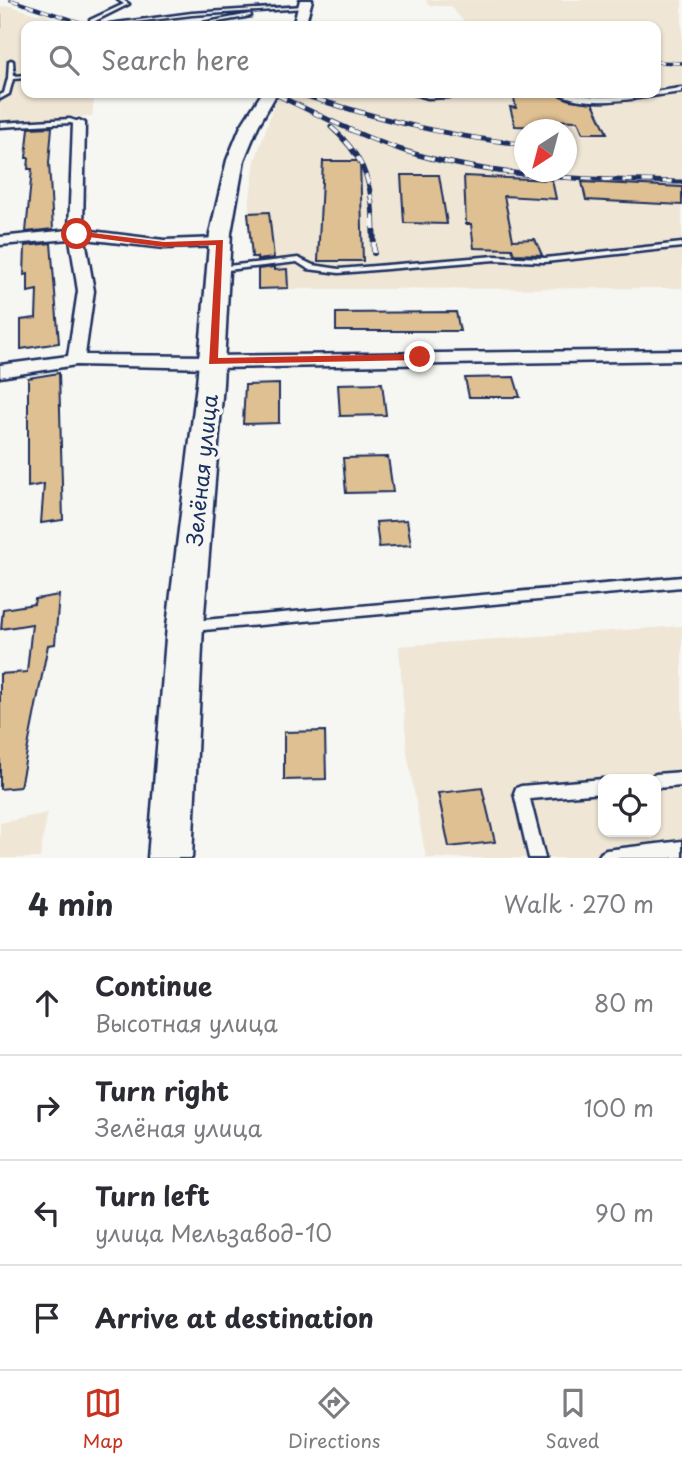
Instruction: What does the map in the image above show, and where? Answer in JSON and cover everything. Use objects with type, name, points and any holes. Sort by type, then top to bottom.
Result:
[{"type":"street","points":[[300,21],[305,4]]},
{"type":"street","name":"Зелёная улица","points":[[170,858],[185,626],[213,362],[222,211],[237,149],[253,115],[265,98]]},
{"type":"street","points":[[76,360],[86,291],[77,234],[76,166],[79,123]]},
{"type":"street","points":[[0,241],[77,234],[164,244],[219,256]]},
{"type":"street","points":[[0,371],[76,360],[213,362],[682,355]]},
{"type":"lane","points":[[92,21],[127,4],[120,0]]},
{"type":"lane","points":[[217,21],[305,4]]},
{"type":"lane","points":[[135,21],[192,14],[285,9]]},
{"type":"lane","points":[[0,97],[6,94],[12,61]]},
{"type":"lane","points":[[11,78],[21,77]]},
{"type":"lane","points":[[661,93],[682,90]]},
{"type":"lane","points":[[0,125],[70,121],[79,123]]},
{"type":"lane","points":[[219,256],[298,260],[311,267],[340,271],[495,258],[545,260],[682,246]]},
{"type":"lane","points":[[185,626],[682,582]]},
{"type":"lane","points":[[661,781],[682,779]]},
{"type":"lane","points":[[537,858],[521,793],[598,786]]},
{"type":"lane","points":[[606,858],[682,849]]},
{"type":"shaded area","points":[[426,0],[682,0],[682,288],[258,289],[258,270],[252,257],[248,213],[255,161],[275,102],[281,98],[661,98],[661,21],[463,21],[451,6],[429,6]]},
{"type":"shaded area","points":[[11,6],[36,14],[43,13],[58,21],[21,21],[21,98],[94,98],[92,116],[0,121],[0,7]]},
{"type":"shaded area","points":[[682,626],[682,858],[426,858],[407,752],[399,646]]},
{"type":"shaded area","points":[[47,813],[40,858],[0,858],[0,823]]},
{"type":"building","points":[[514,98],[565,98],[593,103],[607,133],[583,133],[577,119],[514,119],[514,122],[510,107],[516,108]]},
{"type":"building","points":[[52,127],[49,163],[53,229],[26,232],[32,169],[28,169],[29,158],[26,158],[29,128]]},
{"type":"building","points":[[323,161],[360,161],[363,261],[318,261]]},
{"type":"building","points":[[401,175],[439,175],[447,224],[404,223]]},
{"type":"building","points":[[464,176],[514,178],[514,182],[552,182],[556,199],[504,196],[513,240],[535,239],[542,255],[514,254],[512,249],[474,248],[471,224],[466,224]]},
{"type":"building","points":[[582,182],[682,187],[682,205],[586,200]]},
{"type":"building","points":[[269,212],[274,258],[257,260],[257,257],[252,257],[248,213]]},
{"type":"building","points":[[51,243],[59,343],[21,349],[21,320],[36,318],[37,290],[28,292],[28,274],[24,275],[25,246]]},
{"type":"building","points":[[275,267],[275,270],[287,269],[288,288],[258,289],[258,269]]},
{"type":"building","points":[[456,312],[460,331],[336,331],[336,313]]},
{"type":"building","points":[[59,373],[63,520],[41,523],[44,484],[28,487],[28,378]]},
{"type":"building","points":[[514,377],[520,397],[469,397],[465,378]]},
{"type":"building","points":[[382,383],[386,415],[340,416],[338,384]]},
{"type":"building","points":[[279,384],[279,423],[243,424],[245,385]]},
{"type":"building","points":[[388,457],[393,492],[346,493],[343,458]]},
{"type":"building","points":[[407,520],[411,545],[379,547],[376,522]]},
{"type":"building","points":[[59,595],[55,644],[48,645],[20,787],[0,789],[0,674],[27,672],[32,624],[1,629],[3,609],[34,604],[35,599]]},
{"type":"building","points":[[325,731],[326,779],[284,780],[284,732]]},
{"type":"building","points":[[482,788],[495,842],[449,847],[438,793]]},
{"type":"railway","points":[[11,0],[76,21]]},
{"type":"railway","points":[[0,16],[0,27]]},
{"type":"railway","points":[[661,62],[682,63]]},
{"type":"railway","points":[[283,98],[372,139],[439,160],[542,176],[682,182]]},
{"type":"railway","points":[[313,98],[409,125],[514,143]]},
{"type":"railway","points":[[331,127],[350,147],[362,167],[370,190],[373,217]]},
{"type":"railway","points":[[373,216],[374,253]]},
{"type":"route","points":[[77,234],[164,244],[220,242],[213,362],[420,357]]}]
